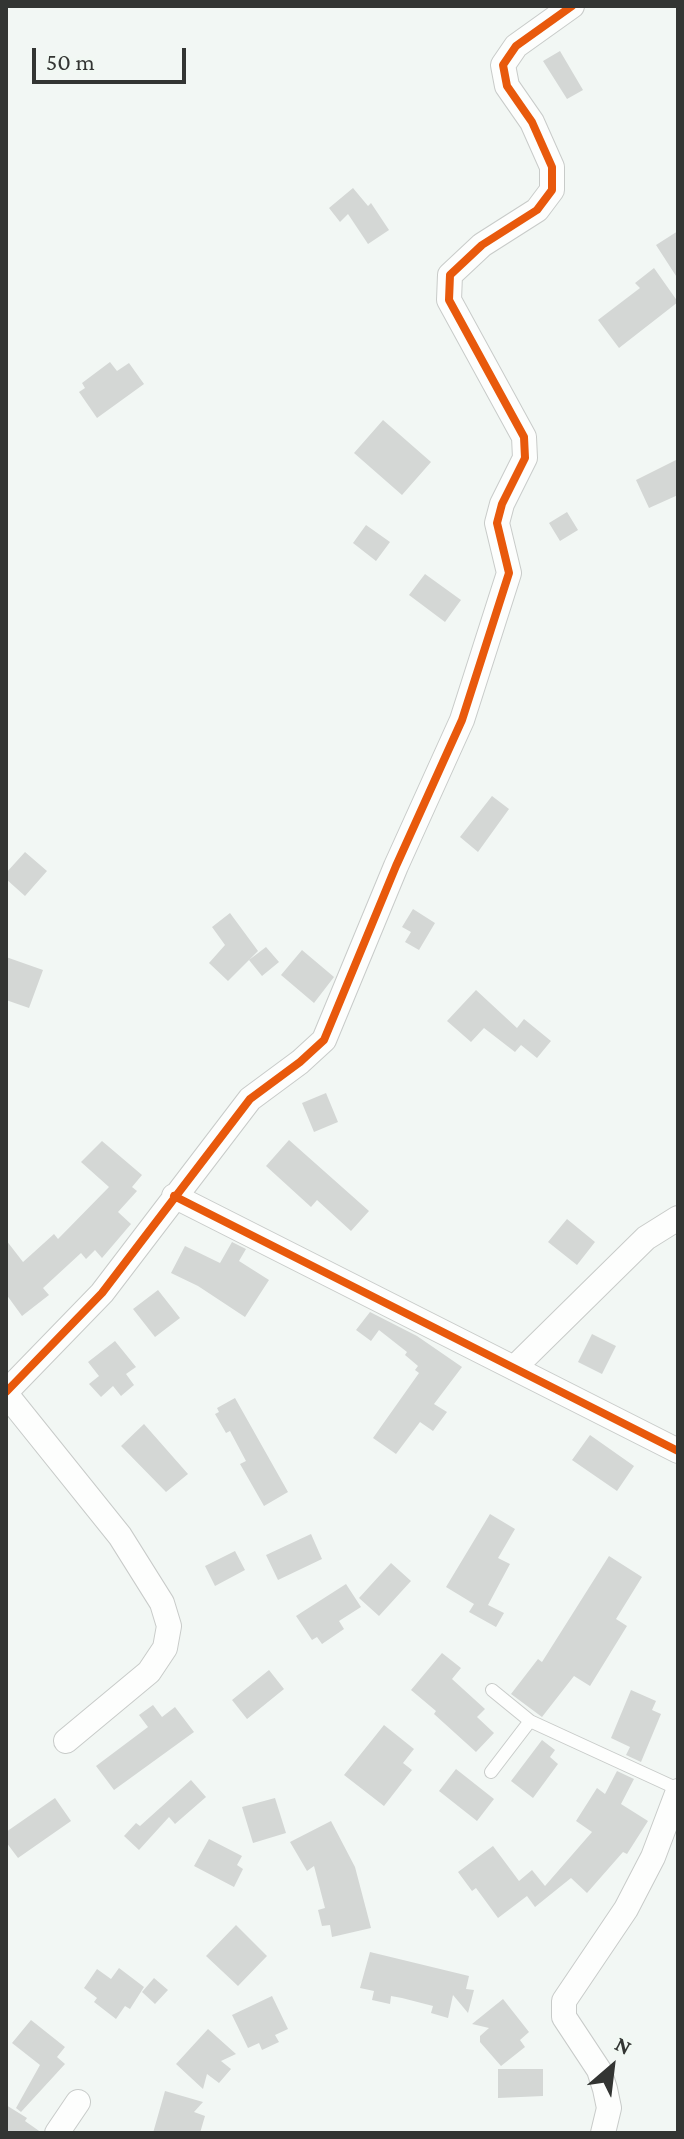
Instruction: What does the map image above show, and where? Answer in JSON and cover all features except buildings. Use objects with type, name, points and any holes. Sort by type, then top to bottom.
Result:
[{"type":"street","points":[[66,1741],[149,1672],[165,1648],[169,1626],[162,1603],[120,1536],[6,1393],[102,1293],[250,1099],[324,1040],[396,866],[462,720],[509,573],[497,523],[502,504],[525,458],[524,437],[449,300],[450,275],[482,245],[537,210],[552,190],[552,167],[532,122],[507,86],[503,65],[516,46],[572,6]]},
{"type":"street","points":[[174,1196],[678,1451]]},
{"type":"street","points":[[514,1368],[646,1238],[678,1218]]},
{"type":"street","points":[[603,2133],[609,2108],[605,2089],[599,2070],[564,2017],[564,2001],[626,1909],[653,1857],[678,1790]]},
{"type":"street","points":[[57,2133],[78,2102]]},
{"type":"lane","points":[[492,1690],[530,1721],[678,1790]]},
{"type":"lane","points":[[491,1772],[530,1721]]},
{"type":"cycle path","points":[[6,1392],[102,1293],[250,1099],[324,1040],[396,866],[462,720],[509,573],[497,523],[502,504],[525,458],[524,437],[449,300],[450,275],[482,245],[537,210],[552,190],[552,167],[532,122],[507,86],[503,65],[516,46],[572,6]]},
{"type":"cycle path","points":[[174,1196],[678,1451]]}]
